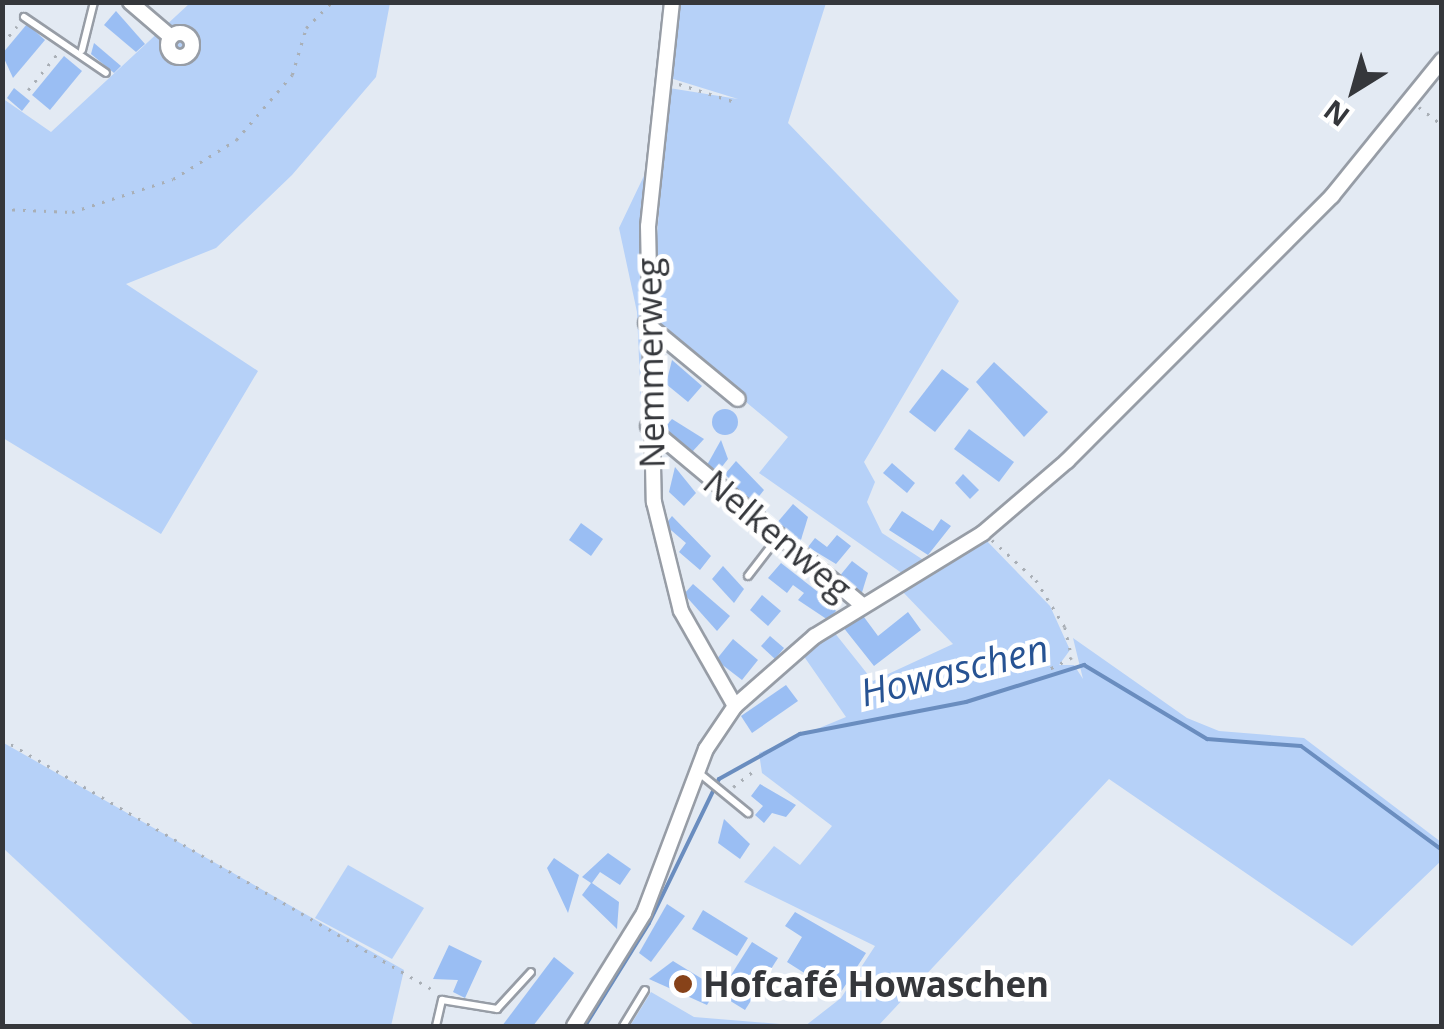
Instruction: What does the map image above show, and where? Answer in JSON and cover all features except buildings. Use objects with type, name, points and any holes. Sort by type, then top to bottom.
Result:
[{"type":"street","points":[[130,2],[171,37]]},
{"type":"street","name":"Nemmerweg","points":[[672,2],[646,323],[648,426],[669,576],[712,681],[735,706]]},
{"type":"street","points":[[574,1026],[644,913],[735,706],[862,605],[983,533],[1332,196],[1442,60]]},
{"type":"street","points":[[646,323],[738,399]]},
{"type":"street","name":"Nelkenweg","points":[[648,426],[862,605]]},
{"type":"lane","points":[[82,50],[94,2]]},
{"type":"lane","points":[[24,17],[82,50],[106,74]]},
{"type":"lane","points":[[748,576],[779,536]]},
{"type":"lane","points":[[703,776],[748,812]]},
{"type":"lane","points":[[436,1026],[442,1000],[497,1010],[531,972]]},
{"type":"lane","points":[[623,1026],[645,990]]},
{"type":"path","points":[[2,209],[72,212],[173,179],[220,150],[292,75],[306,28],[332,2]]},
{"type":"path","points":[[2,44],[24,17]]},
{"type":"path","points":[[28,90],[67,42]]},
{"type":"path","points":[[666,80],[734,102]]},
{"type":"path","points":[[1412,101],[1442,125]]},
{"type":"path","points":[[983,533],[1036,580],[1065,627],[1072,658],[1050,670]]},
{"type":"path","points":[[2,739],[424,978],[442,1000]]},
{"type":"path","points":[[726,794],[755,770]]},
{"type":"shaded area","points":[[190,3],[390,3],[376,77],[292,175],[216,248],[126,284],[258,371],[161,534],[3,438],[2,98],[51,132]]},
{"type":"shaded area","points":[[676,3],[826,3],[788,123],[959,301],[864,462],[875,482],[867,502],[882,533],[928,563],[906,576],[759,473],[788,437],[650,322],[669,88],[738,99],[670,78]]},
{"type":"shaded area","points":[[652,159],[642,244],[641,405],[637,312],[619,228]]},
{"type":"shaded area","points":[[983,537],[1050,606],[1070,650],[1059,665],[1074,665],[1083,679],[1073,638],[1187,718],[1219,731],[1304,738],[1441,842],[1441,861],[1352,946],[1109,779],[878,1026],[805,1026],[841,998],[875,946],[744,882],[774,846],[800,865],[832,826],[762,773],[759,753],[846,717],[803,655],[834,632],[873,681],[953,644],[901,590]]},
{"type":"shaded area","points":[[2,742],[404,970],[391,1026],[195,1026],[3,848]]},
{"type":"shaded area","points":[[348,865],[424,908],[392,959],[315,918]]},
{"type":"shaded area","points":[[651,992],[694,1017],[805,1026],[630,1026]]},
{"type":"waterway","name":"Howaschen","points":[[585,1026],[649,923],[719,779],[800,734],[966,702],[1084,665],[1207,739],[1301,746],[1442,850]]},
{"type":"place","name":"Hofcafé Howaschen","points":[[683,984]]}]
